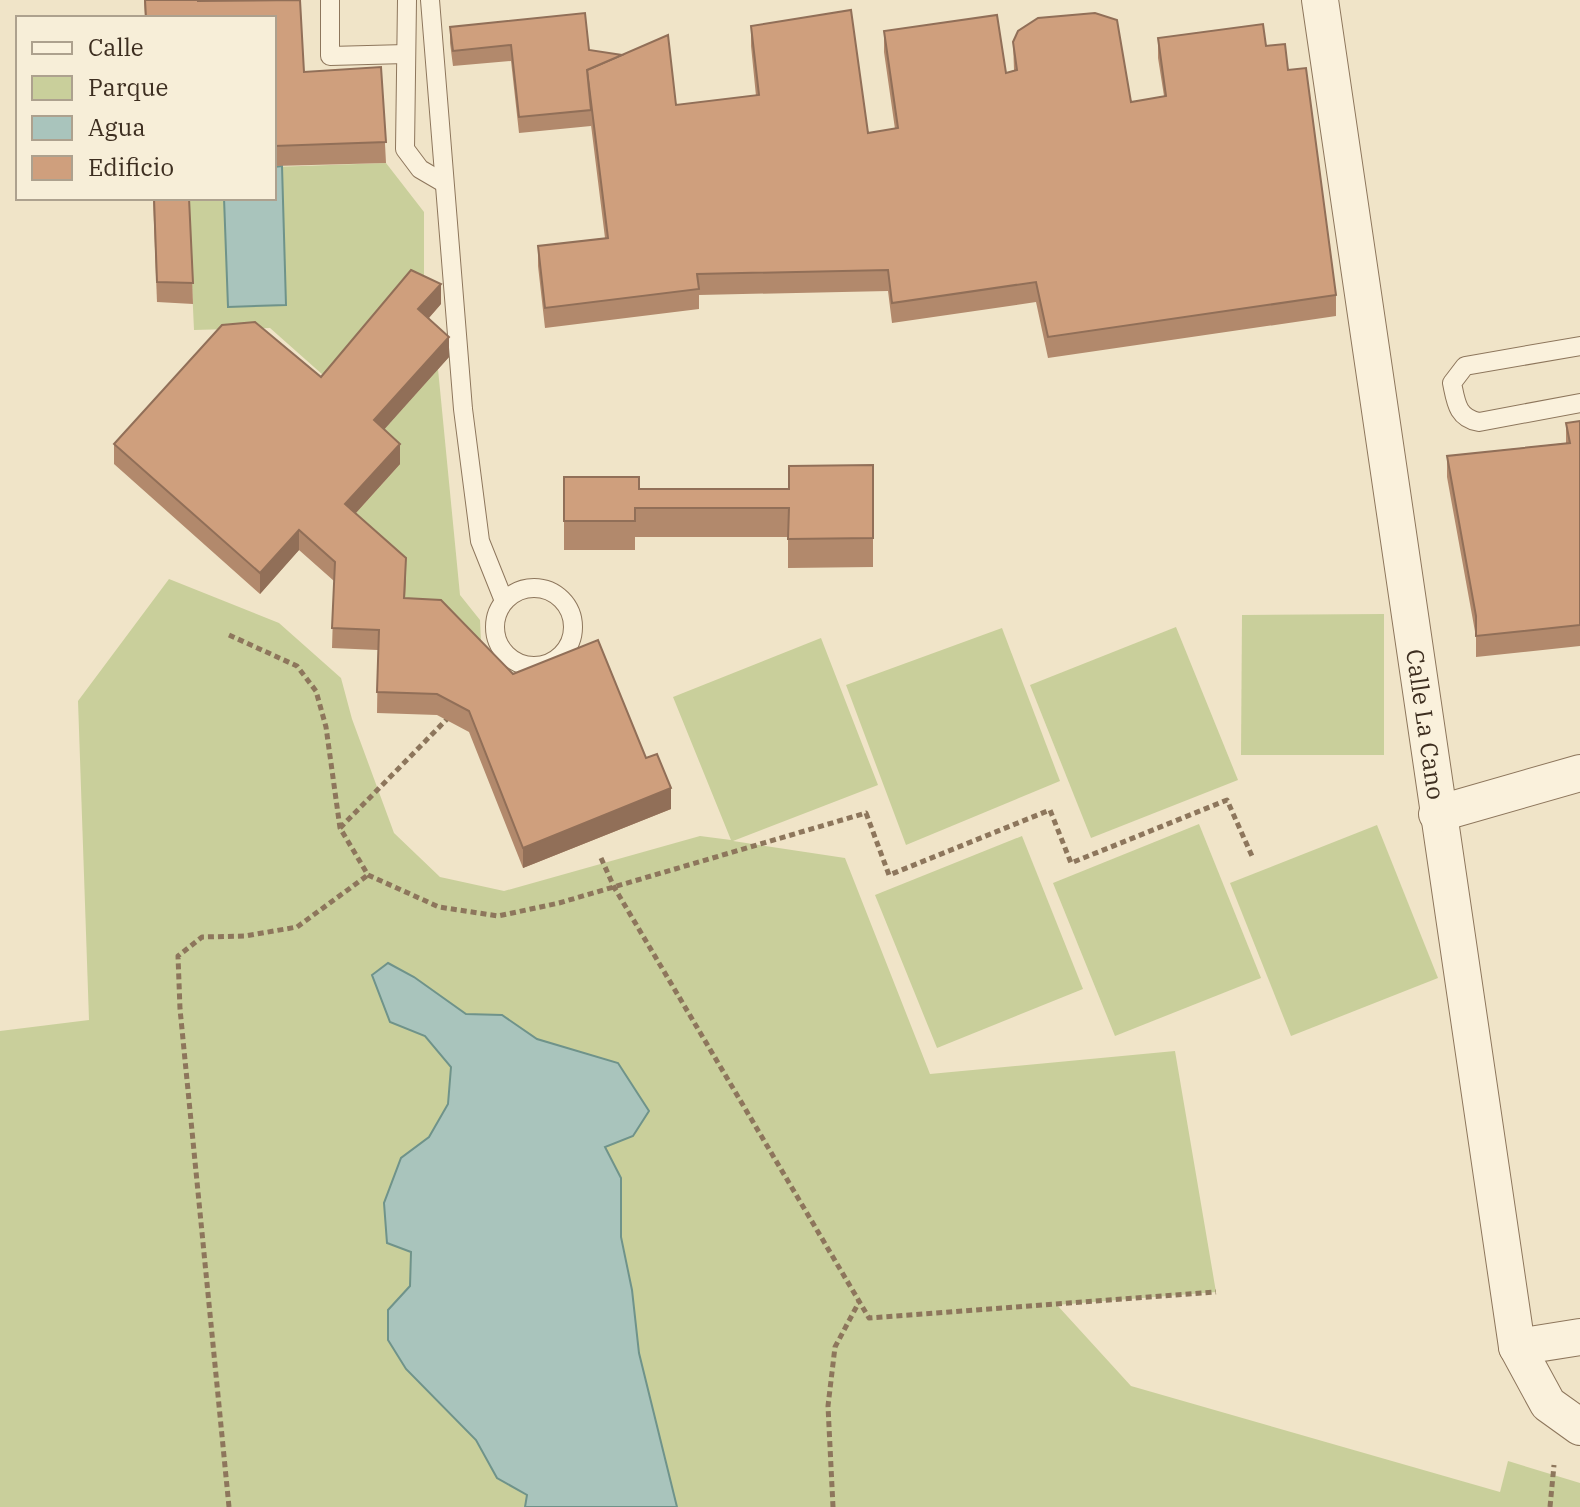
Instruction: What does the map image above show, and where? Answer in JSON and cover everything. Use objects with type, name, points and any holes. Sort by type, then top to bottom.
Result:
[{"type":"street","name":"Calle La Cano","points":[[1320,0],[1517,1347],[1548,1404],[1580,1427]]},
{"type":"street","points":[[1437,814],[1580,773]]},
{"type":"street","points":[[1517,1347],[1580,1337]]},
{"type":"lane","points":[[330,0],[330,56],[406,54]]},
{"type":"lane","points":[[407,0],[405,149],[420,169],[444,183]]},
{"type":"lane","points":[[430,0],[463,409],[480,541],[504,601]]},
{"type":"lane","points":[[1580,346],[1465,366],[1452,383],[1458,408],[1463,415],[1479,422],[1580,403]]},
{"type":"lane","points":[[543,588],[561,598],[573,615],[574,636],[564,654],[547,665],[526,666],[508,657],[496,640],[495,619],[504,601],[522,589],[543,588]]},
{"type":"path","points":[[229,635],[297,666],[316,691],[326,727],[340,828],[368,875],[439,907],[498,916],[614,887],[866,813],[889,875],[1050,810],[1071,863],[1227,800],[1252,856]]},
{"type":"path","points":[[485,680],[508,657]]},
{"type":"path","points":[[340,828],[452,714]]},
{"type":"path","points":[[601,858],[614,887],[869,1318],[1216,1292]]},
{"type":"path","points":[[229,1507],[180,1009],[178,956],[202,937],[245,936],[297,927],[368,875]]},
{"type":"path","points":[[833,1507],[828,1406],[835,1347],[859,1301]]},
{"type":"path","points":[[1550,1507],[1554,1465]]},
{"type":"green space","points":[[386,163],[424,212],[424,296],[332,383],[270,328],[194,330],[188,200],[276,200],[276,167]]},
{"type":"green space","points":[[438,369],[460,595],[480,620],[482,663],[404,619],[345,525],[399,465],[374,441]]},
{"type":"green space","points":[[169,579],[279,623],[341,678],[352,719],[394,833],[440,877],[504,891],[700,836],[731,840],[673,697],[821,638],[878,785],[733,841],[845,858],[930,1074],[1175,1051],[1216,1292],[1057,1305],[1131,1386],[1500,1492],[1508,1461],[1580,1483],[1580,1507],[0,1507],[0,1031],[89,1020],[78,701]]},
{"type":"green space","points":[[1384,614],[1384,755],[1241,755],[1242,615]]},
{"type":"green space","points":[[1176,627],[1238,780],[1091,838],[1030,685]]},
{"type":"green space","points":[[1002,628],[1060,781],[906,845],[846,685]]},
{"type":"green space","points":[[1199,824],[1261,978],[1115,1036],[1053,883]]},
{"type":"green space","points":[[1377,825],[1438,978],[1291,1036],[1230,883]]},
{"type":"green space","points":[[1022,836],[1083,989],[937,1048],[875,895]]},
{"type":"water","points":[[282,166],[286,305],[228,307],[224,200],[276,200],[276,167]]},
{"type":"water","points":[[388,963],[414,977],[466,1014],[502,1015],[537,1039],[618,1063],[649,1111],[633,1136],[605,1147],[621,1178],[621,1237],[632,1290],[639,1353],[677,1507],[525,1507],[527,1495],[497,1478],[476,1440],[406,1369],[388,1340],[388,1310],[410,1286],[411,1252],[387,1243],[384,1203],[401,1158],[429,1137],[448,1104],[451,1067],[425,1036],[390,1022],[372,975]]},
{"type":"building","points":[[145,0],[300,0],[304,72],[381,67],[386,142],[276,146],[276,16],[146,16]]},
{"type":"building","points":[[851,10],[868,133],[898,128],[884,31],[997,15],[1006,73],[1017,70],[1013,42],[1018,31],[1038,18],[1095,13],[1117,20],[1131,102],[1166,96],[1158,38],[1263,24],[1266,46],[1285,44],[1288,70],[1306,68],[1336,295],[1048,337],[1036,282],[892,303],[888,270],[697,274],[699,289],[545,308],[538,246],[608,238],[587,70],[668,35],[676,105],[759,95],[751,26]]},
{"type":"building","points":[[585,13],[589,50],[622,55],[587,70],[591,110],[519,117],[511,45],[453,51],[450,27]]},
{"type":"building","points":[[154,200],[189,200],[193,283],[157,282]]},
{"type":"building","points":[[411,270],[441,284],[418,309],[449,337],[374,420],[400,444],[345,504],[406,558],[404,598],[441,600],[513,674],[598,640],[646,758],[657,754],[671,788],[523,848],[469,711],[437,694],[377,692],[379,630],[332,628],[335,562],[299,530],[260,573],[114,444],[222,325],[255,322],[321,377]]},
{"type":"building","points":[[1580,421],[1580,625],[1476,636],[1476,616],[1447,456],[1570,443],[1566,423]]},
{"type":"building","points":[[873,465],[873,538],[788,539],[789,508],[635,508],[635,521],[564,521],[564,477],[639,477],[639,489],[789,489],[789,466]]}]
